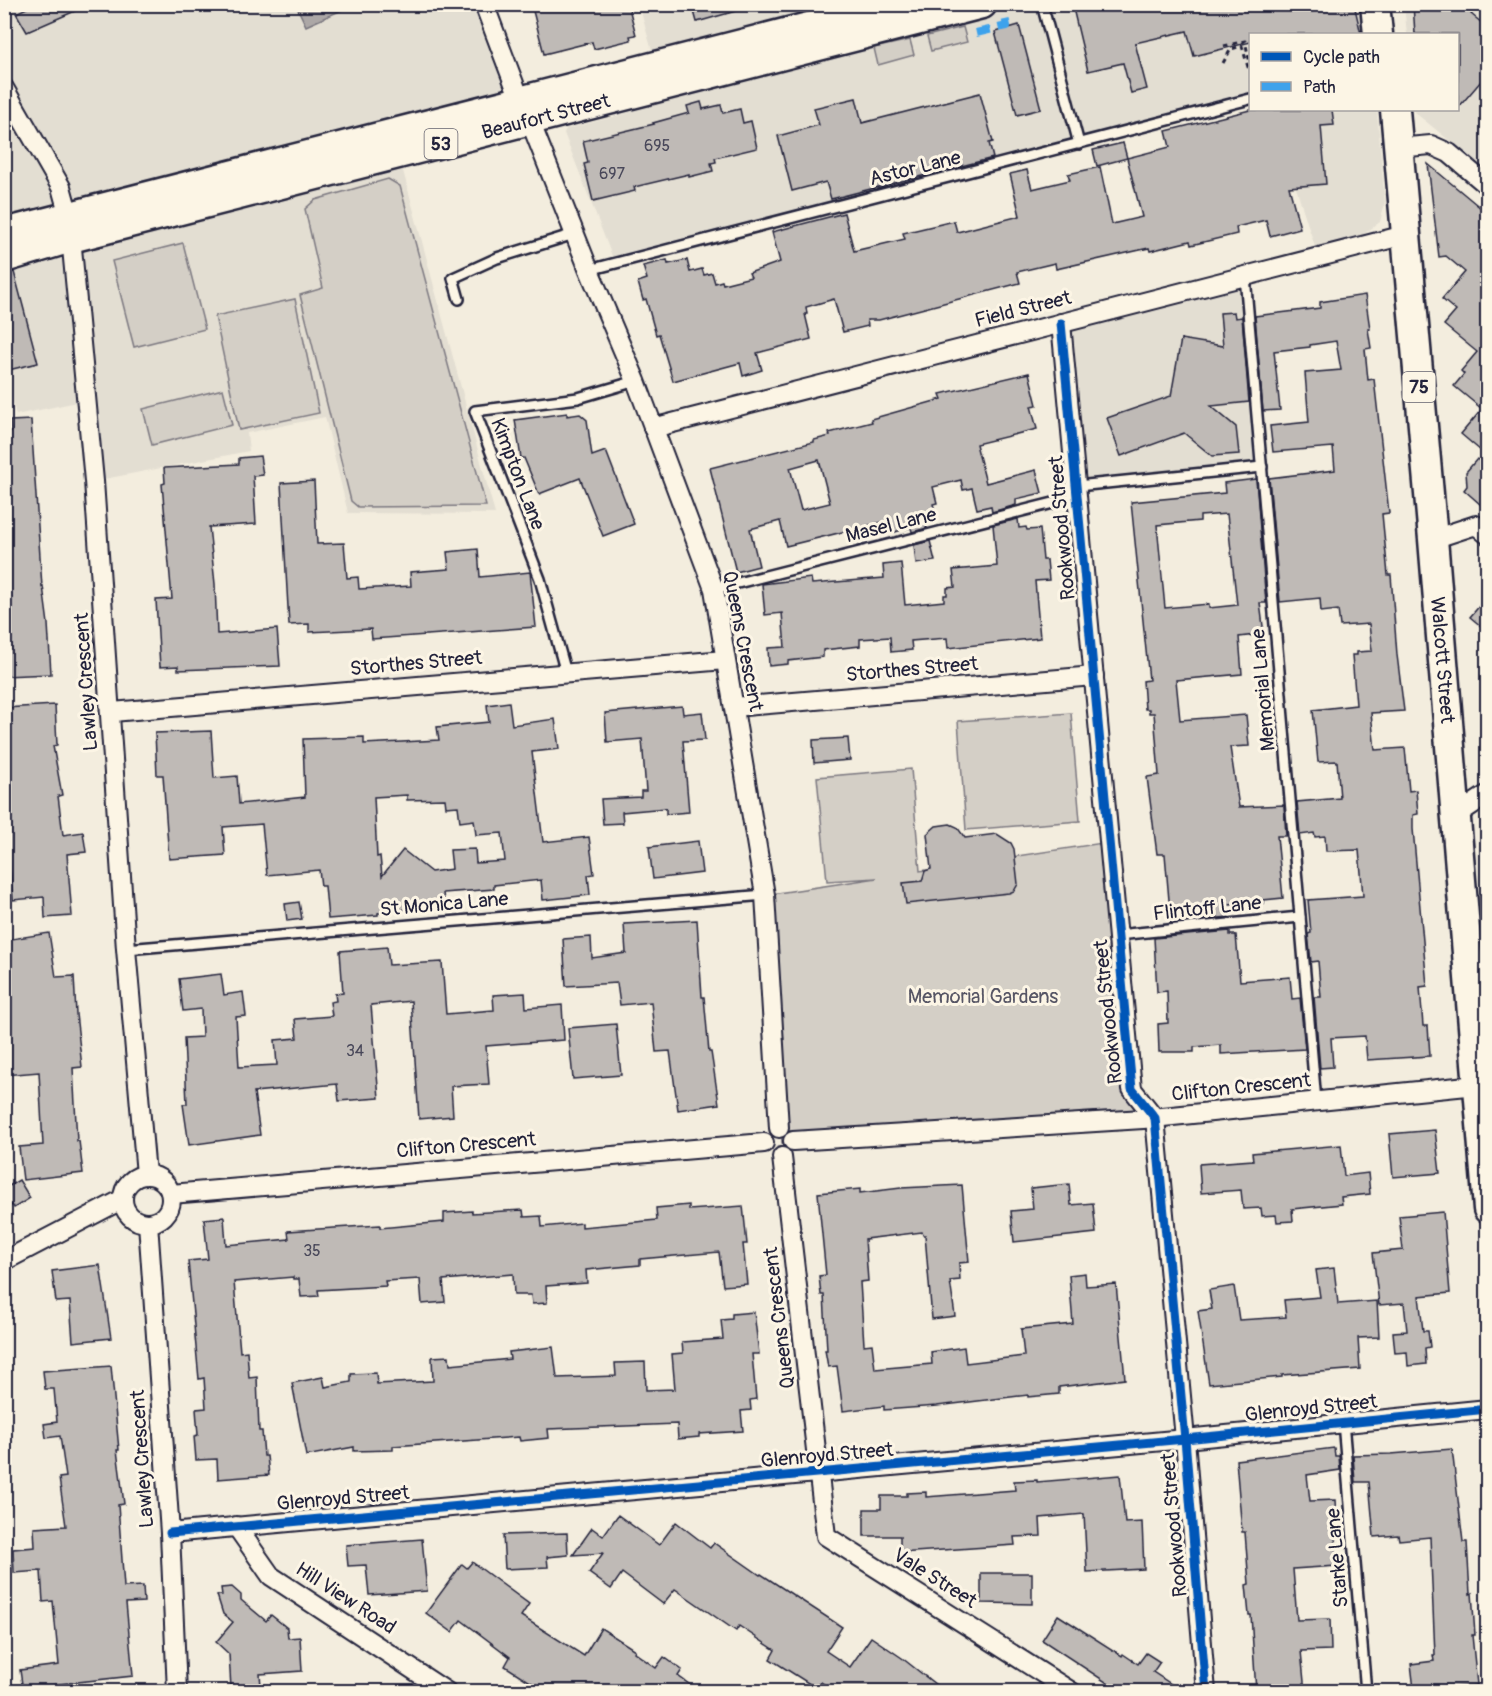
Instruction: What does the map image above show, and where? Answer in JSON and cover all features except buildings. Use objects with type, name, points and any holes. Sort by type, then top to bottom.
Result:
[{"type":"main road","name":"Beaufort Street","points":[[4,233],[70,227],[526,111],[898,4]]},
{"type":"main road","name":"Beaufort Street","points":[[4,258],[104,208],[982,4]]},
{"type":"main road","points":[[1375,4],[1378,33]]},
{"type":"main road","points":[[1395,4],[1398,33]]},
{"type":"main road","name":"Walcott Street","points":[[1395,111],[1488,1209]]},
{"type":"street","name":"Queens Crescent","points":[[484,4],[574,234],[636,381],[714,589],[765,895],[779,1128]]},
{"type":"street","name":"Lawley Crescent","points":[[4,88],[61,187],[70,227],[94,481],[112,712],[126,949],[146,1174]]},
{"type":"street","points":[[1397,148],[1431,145],[1449,153],[1488,186]]},
{"type":"street","name":"Lawley Crescent","points":[[61,187],[81,202],[104,208]]},
{"type":"street","name":"Field Street","points":[[653,428],[1405,235]]},
{"type":"street","name":"Rookwood Street","points":[[1062,323],[1132,1089],[1155,1118],[1206,1692]]},
{"type":"street","points":[[1433,539],[1482,530]]},
{"type":"street","name":"Storthes Street","points":[[112,712],[725,660]]},
{"type":"street","name":"Storthes Street","points":[[734,707],[1094,676]]},
{"type":"street","points":[[1455,816],[1488,794]]},
{"type":"street","name":"Clifton Crescent","points":[[793,1141],[1155,1118],[1477,1085]]},
{"type":"street","points":[[779,1128],[789,1132],[793,1141],[790,1153],[783,1157],[774,1157],[770,1155],[764,1143],[767,1134],[779,1128]]},
{"type":"street","name":"Clifton Crescent","points":[[171,1194],[764,1143]]},
{"type":"street","name":"Queens Crescent","points":[[783,1157],[820,1473]]},
{"type":"street","points":[[146,1174],[162,1179],[171,1194],[169,1210],[164,1217],[148,1223],[139,1222],[130,1217],[123,1199],[124,1190],[129,1182],[137,1176],[146,1174]]},
{"type":"street","points":[[4,1261],[123,1199]]},
{"type":"street","name":"Lawley Crescent","points":[[148,1223],[170,1533],[177,1692]]},
{"type":"street","name":"Glenroyd Street","points":[[170,1533],[1488,1409]]},
{"type":"street","name":"Vale Street","points":[[820,1473],[826,1536],[1072,1692]]},
{"type":"street","name":"Hill View Road","points":[[236,1526],[271,1576],[447,1692]]},
{"type":"lane","points":[[1042,4],[1079,144]]},
{"type":"lane","name":"Astor Lane","points":[[589,270],[1249,100]]},
{"type":"lane","points":[[459,299],[453,278],[497,258],[574,234]]},
{"type":"lane","name":"Memorial Lane","points":[[1245,276],[1316,1102]]},
{"type":"lane","name":"Kimpton Lane","points":[[566,673],[540,579],[475,411],[578,398],[636,381]]},
{"type":"lane","name":"Masel Lane","points":[[714,589],[1077,491],[1262,467]]},
{"type":"lane","name":"St Monica Lane","points":[[126,949],[765,895]]},
{"type":"lane","name":"Flintoff Lane","points":[[1117,935],[1300,917]]},
{"type":"lane","name":"Starke Lane","points":[[1343,1422],[1366,1692]]},
{"type":"path","points":[[1224,46],[1245,41],[1249,57]]},
{"type":"path","points":[[1223,63],[1231,49],[1242,46],[1249,67]]},
{"type":"shaded area","points":[[4,5],[481,5],[516,94],[402,167],[495,514],[348,513],[325,417],[247,433],[249,451],[94,481],[86,400],[16,415],[4,370]]},
{"type":"shaded area","points":[[296,5],[353,5],[306,26]]},
{"type":"shaded area","points":[[639,5],[800,5],[803,19],[654,58]]},
{"type":"shaded area","points":[[1018,5],[1368,5],[1370,33],[1249,33],[1249,105],[617,269],[564,133],[566,129],[624,114],[742,76]]},
{"type":"shaded area","points":[[1404,5],[1487,5],[1487,171],[1413,111],[1459,111],[1459,33],[1407,33]]},
{"type":"shaded area","points":[[1271,111],[1377,111],[1385,202],[1380,222],[1360,237],[1316,250]]},
{"type":"shaded area","points":[[1245,276],[1262,467],[1077,486],[1061,323]]},
{"type":"green space","points":[[963,27],[967,42],[931,51],[927,36]]},
{"type":"green space","points":[[910,40],[914,55],[878,65],[874,48]]},
{"type":"green space","points":[[388,179],[400,186],[486,506],[358,507],[351,501],[300,295],[323,288],[305,209],[315,200]]},
{"type":"green space","points":[[183,243],[205,329],[134,347],[112,261]]},
{"type":"green space","points":[[295,299],[319,413],[239,430],[215,316]]},
{"type":"green space","points":[[223,389],[232,425],[152,445],[143,409]]},
{"type":"green space","points":[[1071,713],[1080,821],[966,830],[958,721]]},
{"type":"green space","name":"Memorial Gardens","points":[[911,769],[920,871],[1109,842],[1143,1119],[782,1143],[765,895],[877,878],[827,881],[817,777]]},
{"type":"marked path","points":[[976,33],[1007,26],[1004,13]]},
{"type":"cycle path","points":[[1061,323],[1132,1089],[1155,1118],[1206,1692]]},
{"type":"cycle path","points":[[170,1533],[1488,1409]]}]
